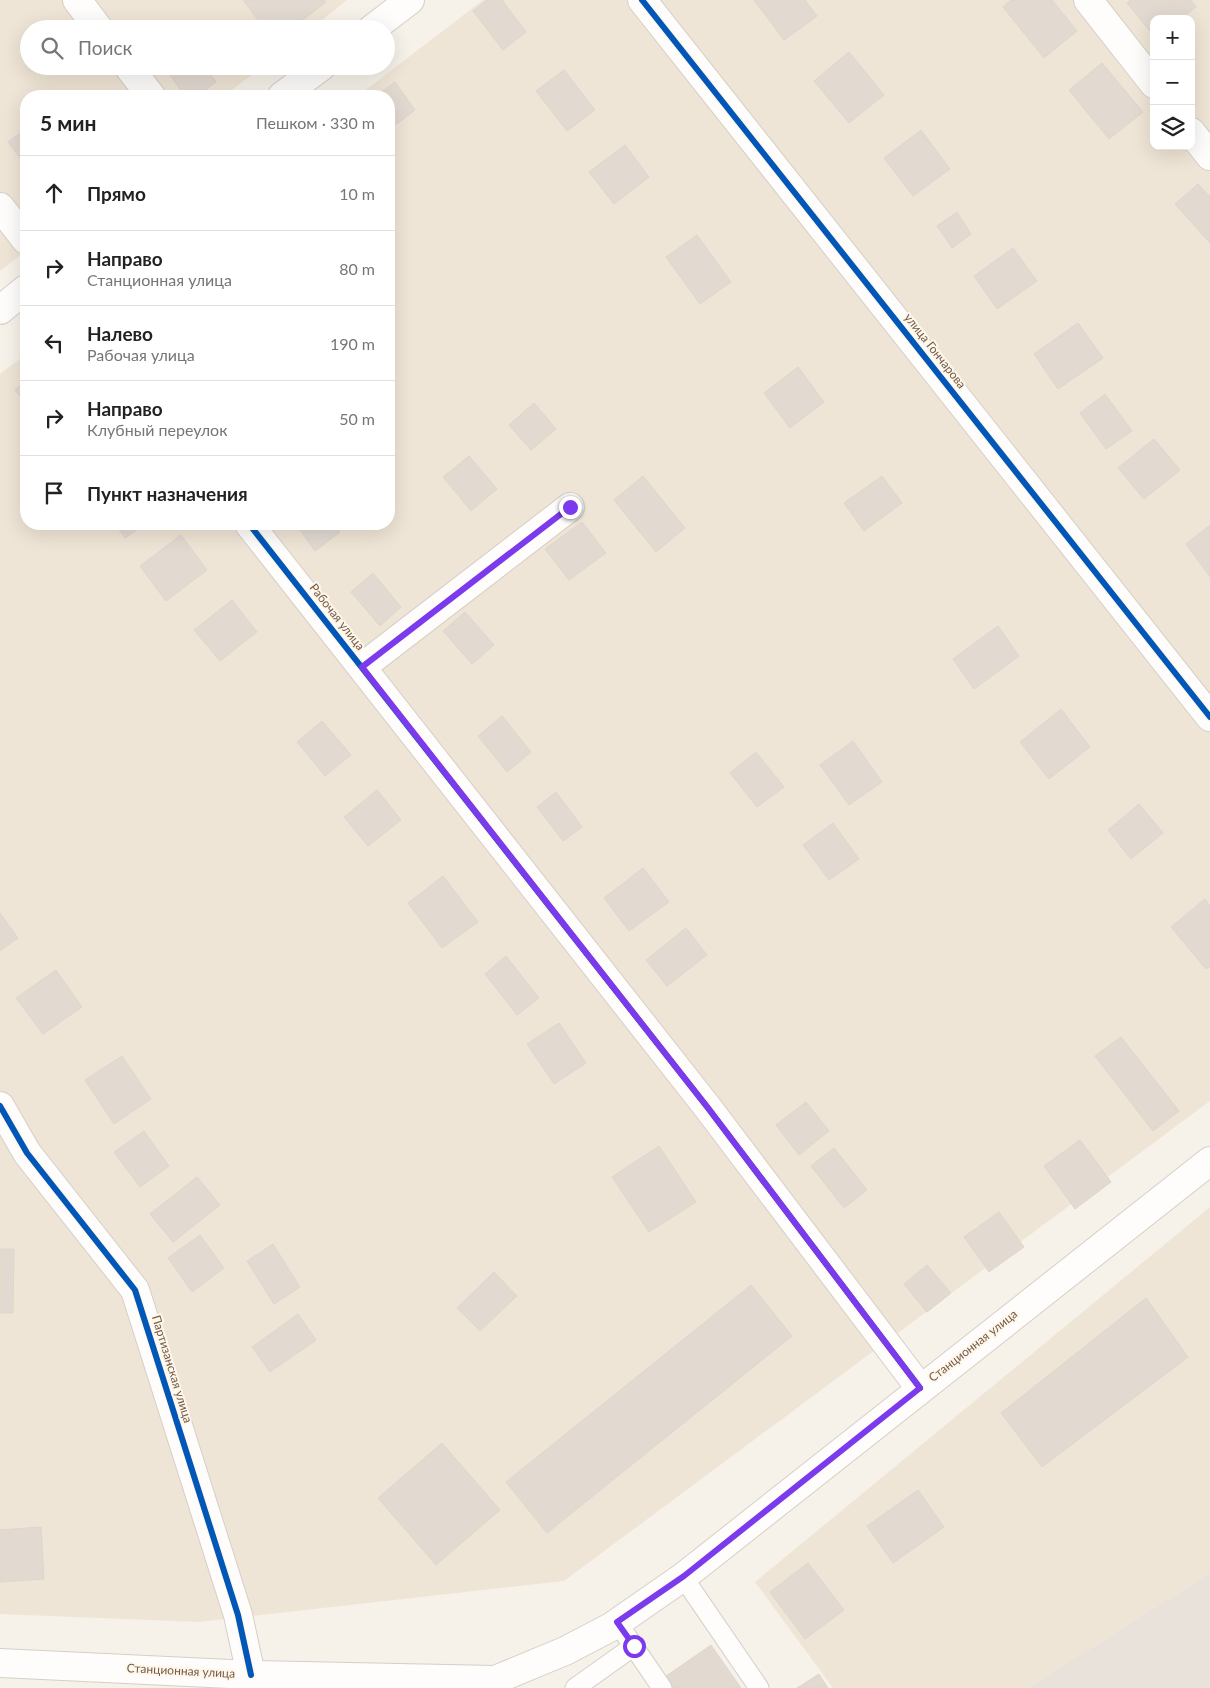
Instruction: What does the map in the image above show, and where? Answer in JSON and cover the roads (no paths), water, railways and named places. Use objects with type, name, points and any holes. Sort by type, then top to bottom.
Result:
[{"type":"street","points":[[77,0],[92,20]]},
{"type":"street","points":[[384,20],[410,0]]},
{"type":"street","name":"улица Гончарова","points":[[642,0],[1210,717]]},
{"type":"street","points":[[1088,0],[1150,79]]},
{"type":"street","points":[[135,75],[146,90]]},
{"type":"street","points":[[290,90],[310,75]]},
{"type":"street","points":[[1195,137],[1210,156]]},
{"type":"street","points":[[0,207],[20,232]]},
{"type":"street","points":[[0,310],[20,294]]},
{"type":"street","points":[[362,667],[570,507]]},
{"type":"street","name":"Рабочая улица","points":[[254,530],[708,1108],[920,1388]]},
{"type":"street","name":"Партизанская улица","points":[[0,1106],[27,1153],[135,1290],[238,1616],[250,1675]]},
{"type":"street","name":"Станционная улица","points":[[0,1663],[250,1675],[495,1680],[565,1651],[617,1622],[684,1576],[1210,1161]]},
{"type":"lane","points":[[684,1576],[759,1688]]},
{"type":"lane","points":[[617,1622],[662,1688]]},
{"type":"lane","points":[[575,1688],[634,1646]]}]
